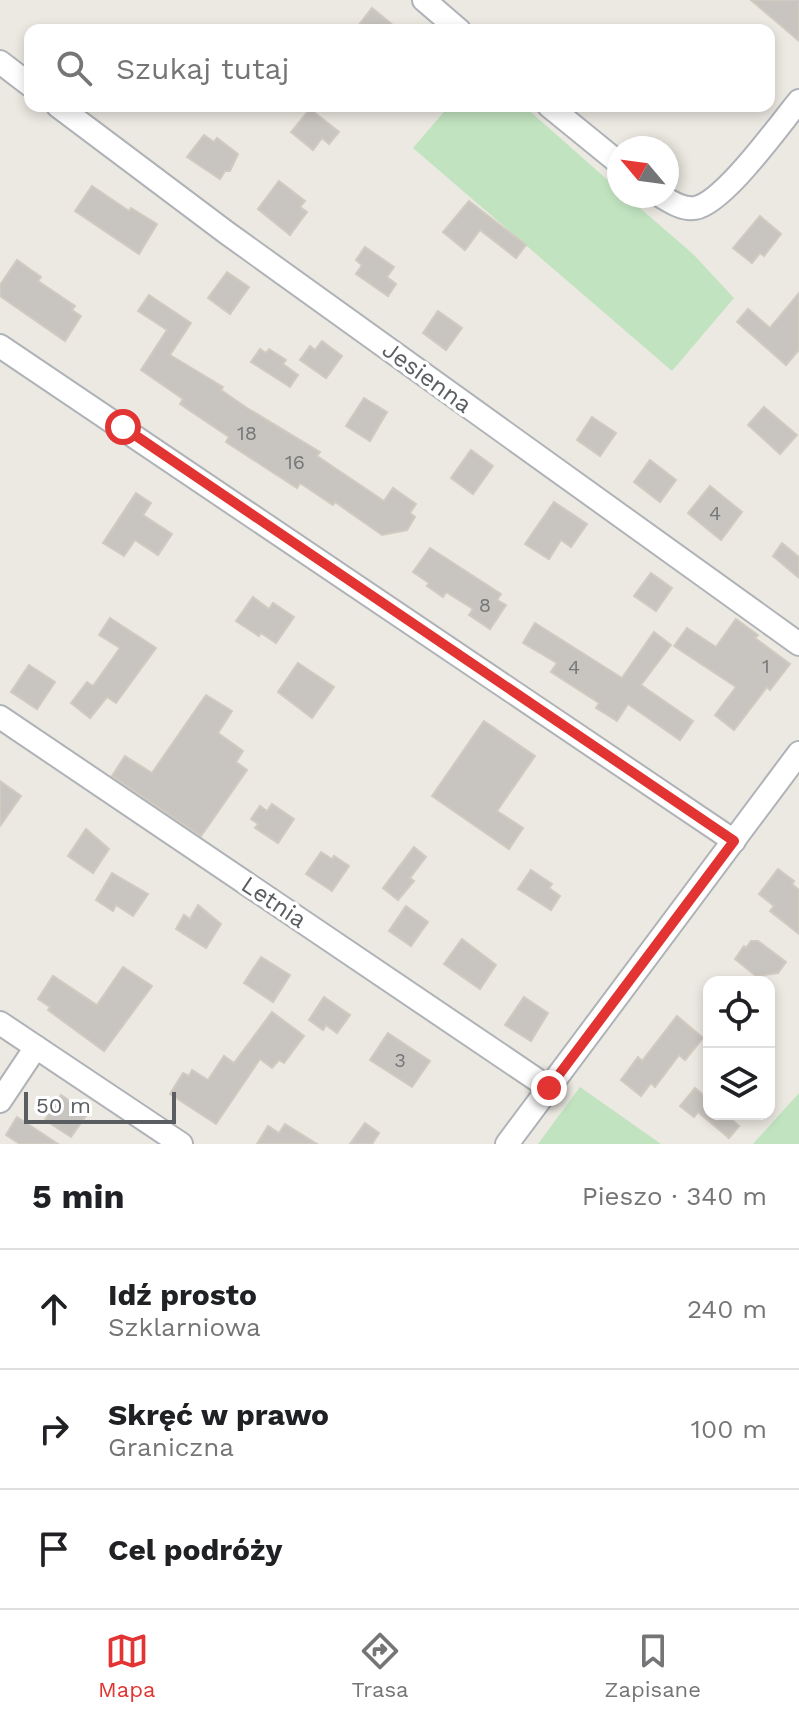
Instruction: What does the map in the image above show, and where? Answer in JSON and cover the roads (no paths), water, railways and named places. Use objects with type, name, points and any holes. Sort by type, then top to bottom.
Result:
[{"type":"street","points":[[424,0],[452,24]]},
{"type":"street","points":[[0,62],[24,80]]},
{"type":"street","points":[[679,206],[697,208],[715,198],[799,101]]},
{"type":"street","name":"Jesienna","points":[[66,112],[227,233],[799,644]]},
{"type":"street","points":[[556,112],[607,153]]},
{"type":"street","points":[[0,346],[734,841]]},
{"type":"street","name":"Letnia","points":[[0,717],[549,1088]]},
{"type":"street","points":[[507,1144],[799,753]]},
{"type":"street","points":[[0,1023],[181,1144]]},
{"type":"street","points":[[0,1101],[36,1047]]}]
